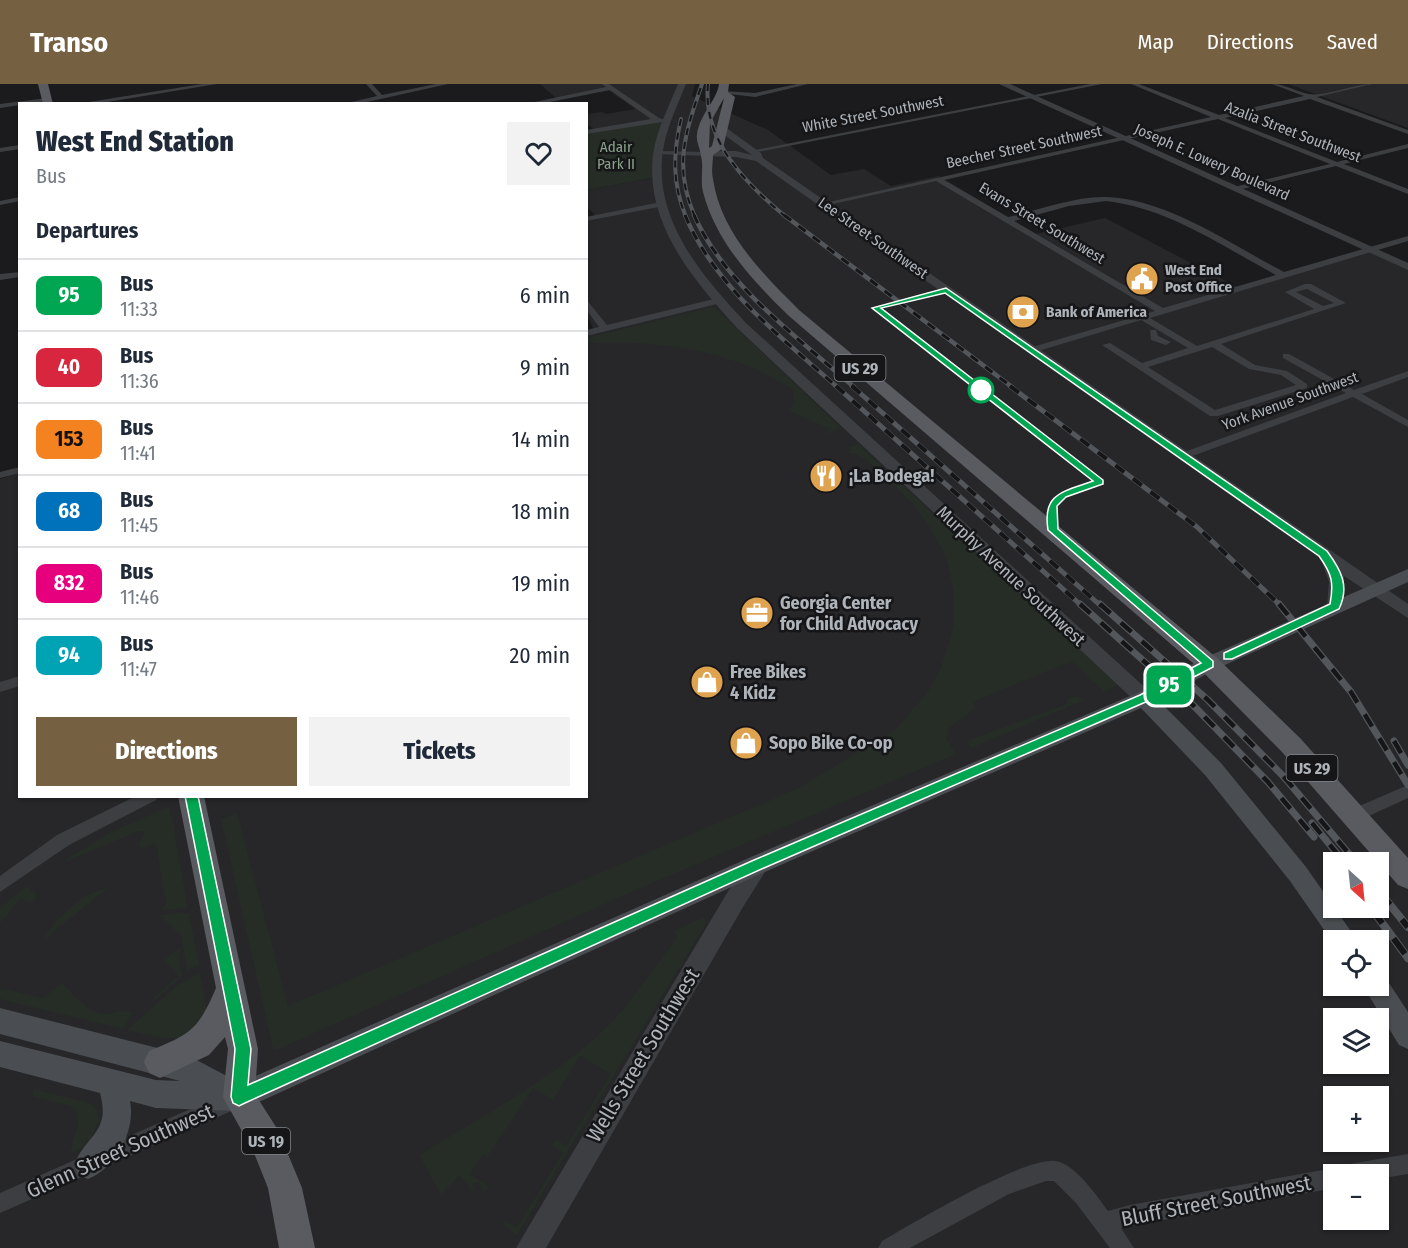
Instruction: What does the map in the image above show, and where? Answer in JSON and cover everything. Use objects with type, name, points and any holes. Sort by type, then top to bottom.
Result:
[{"type":"main road","points":[[43,84],[47,101]]},
{"type":"main road","points":[[707,154],[717,148],[730,101],[724,88]]},
{"type":"main road","name":"US 29","points":[[724,88],[708,116],[701,146],[707,154],[706,176],[717,215],[745,261],[763,282],[794,313],[1209,664],[1355,815],[1408,877]]},
{"type":"main road","points":[[0,1053],[156,1094],[239,1097],[759,864],[1144,698],[1209,664],[1408,575]]},
{"type":"main road","name":"Murphy Avenue Southwest","points":[[1144,698],[1213,769],[1298,874],[1338,930]]},
{"type":"main road","points":[[191,798],[243,1049],[239,1097]]},
{"type":"main road","points":[[160,1062],[190,1050],[208,1037],[218,1024],[230,986]]},
{"type":"main road","points":[[1382,996],[1408,1036]]},
{"type":"main road","points":[[0,1021],[189,1070],[239,1097]]},
{"type":"main road","points":[[88,1165],[104,1148],[117,1124],[119,1103],[110,1082]]},
{"type":"main road","name":"US 19","points":[[239,1097],[266,1142],[285,1188],[297,1248]]},
{"type":"street","points":[[92,102],[214,84]]},
{"type":"street","points":[[369,84],[381,97]]},
{"type":"street","points":[[356,102],[445,84]]},
{"type":"street","name":"Murphy Avenue Southwest","points":[[682,84],[662,121],[657,177],[661,204],[682,250],[718,301],[828,406],[1144,698]]},
{"type":"street","points":[[724,88],[754,95],[805,84]]},
{"type":"street","name":"Joseph E. Lowery Boulevard","points":[[1003,84],[1408,267]]},
{"type":"street","name":"White Street Southwest","points":[[757,153],[1099,84]]},
{"type":"street","name":"Azalia Street Southwest","points":[[1134,84],[1408,192]]},
{"type":"street","points":[[1275,84],[1408,132]]},
{"type":"street","name":"Beecher Street Southwest","points":[[824,204],[1369,84]]},
{"type":"street","points":[[537,102],[608,86],[662,121]]},
{"type":"street","points":[[0,106],[18,104]]},
{"type":"street","points":[[588,132],[662,121]]},
{"type":"street","name":"Lee Street Southwest","points":[[722,129],[824,204],[1408,612]]},
{"type":"street","points":[[1237,189],[1408,146]]},
{"type":"street","points":[[0,150],[18,147]]},
{"type":"street","points":[[658,153],[757,153]]},
{"type":"street","name":"Evans Street Southwest","points":[[939,180],[1162,311]]},
{"type":"street","points":[[0,202],[18,199]]},
{"type":"street","points":[[1007,220],[1092,200],[1128,201],[1153,209],[1283,275]]},
{"type":"street","points":[[588,219],[661,204]]},
{"type":"street","points":[[1032,350],[1408,238]]},
{"type":"street","points":[[0,277],[18,273]]},
{"type":"street","points":[[1140,366],[1214,344],[1342,303],[1308,286],[1288,292],[1323,309]]},
{"type":"street","points":[[588,332],[718,301]]},
{"type":"street","points":[[588,305],[604,328]]},
{"type":"street","points":[[1137,319],[1153,332],[1154,338],[1184,353]]},
{"type":"street","points":[[1137,319],[1196,349]]},
{"type":"street","points":[[1107,345],[1215,414],[1304,386],[1284,373],[1252,367],[1214,344]]},
{"type":"street","points":[[1286,356],[1408,424]]},
{"type":"street","name":"York Avenue Southwest","points":[[1183,456],[1408,374]]},
{"type":"street","points":[[0,475],[18,470]]},
{"type":"street","points":[[1323,553],[1337,572],[1339,585],[1335,607]]},
{"type":"street","points":[[0,687],[18,682]]},
{"type":"street","points":[[1355,815],[1408,791]]},
{"type":"street","points":[[0,885],[63,840],[147,798]]},
{"type":"street","name":"Wells Street Southwest","points":[[530,1248],[735,900],[759,864]]},
{"type":"street","name":"Glenn Street Southwest","points":[[0,1203],[239,1097]]},
{"type":"street","points":[[1389,1167],[1408,1164]]},
{"type":"street","name":"Bluff Street Southwest","points":[[889,1248],[1006,1185],[1042,1169],[1056,1170],[1103,1223],[1130,1215],[1323,1180]]},
{"type":"street","points":[[1103,1223],[1123,1248]]},
{"type":"shaded area","points":[[540,84],[695,84],[692,96],[768,130],[831,175],[864,169],[891,186],[939,176],[1036,234],[1105,218],[1237,287],[1372,247],[1408,264],[1408,1248],[0,1248],[0,479],[18,473],[18,798],[588,798],[588,332],[594,330],[588,318],[588,219],[597,217],[588,208],[588,190],[657,177],[588,125],[588,114],[602,112],[606,114],[635,109],[608,90],[557,99]]},
{"type":"shaded area","points":[[1288,84],[1408,84],[1408,128]]},
{"type":"green space","name":"Adair Park II","points":[[666,121],[657,177],[588,190],[588,132]]},
{"type":"green space","points":[[715,308],[841,428],[824,435],[830,429],[789,411],[795,402],[793,390],[770,376],[720,356],[640,343],[588,343],[588,338]]},
{"type":"green space","points":[[858,444],[1118,685],[1104,692],[1072,661],[972,702],[976,708],[949,728],[947,740],[956,754],[636,890],[276,1050],[273,1049],[221,819],[237,813],[288,1006],[797,789],[895,730],[927,693],[941,668],[953,628],[954,591],[946,556],[915,506],[865,458],[862,459],[855,453],[845,453],[852,451],[848,447]]},
{"type":"green space","points":[[1077,696],[1085,700],[971,748],[968,744],[969,740],[1067,704],[1067,699]]},
{"type":"green space","points":[[170,808],[188,908],[160,910],[166,905],[156,844],[141,848],[138,846],[145,832],[139,831],[57,865],[113,831]]},
{"type":"green space","points":[[27,886],[37,896],[32,902],[20,899],[0,923],[0,908]]},
{"type":"green space","points":[[108,888],[44,938],[56,922],[80,900]]},
{"type":"green space","points":[[189,913],[199,965],[187,970],[181,936],[160,915]]},
{"type":"green space","points":[[704,917],[706,922],[704,927],[517,1235],[503,1224],[506,1221],[517,1227],[563,1153],[553,1146],[553,1142],[557,1140],[566,1146],[611,1074],[580,1056],[553,1100],[533,1088],[487,1157],[483,1155],[470,1174],[490,1187],[483,1192],[479,1182],[472,1184],[475,1192],[459,1176],[441,1195],[419,1155],[541,1080],[586,1046],[616,1018],[634,996],[677,937],[674,931]]},
{"type":"green space","points":[[181,947],[179,959],[182,976],[155,1000],[153,998],[179,976],[164,960]]},
{"type":"green space","points":[[200,972],[206,1009],[200,1026],[192,1033],[172,1038],[127,1030],[178,985]]},
{"type":"green space","points":[[62,983],[83,1004],[95,1012],[102,1014],[123,1011],[132,1013],[123,1029],[0,999],[0,988],[43,998]]},
{"type":"green space","points":[[34,1089],[89,1103],[95,1107],[100,1119],[88,1145],[70,1154],[78,1124],[76,1110],[71,1106],[32,1096]]},
{"type":"railway","points":[[695,217],[684,182],[683,166],[687,134],[702,84]]},
{"type":"railway","points":[[708,84],[708,104],[719,142],[742,175],[786,217]]},
{"type":"railway","points":[[681,119],[676,144],[675,168],[678,192],[686,217]]},
{"type":"railway","points":[[784,215],[1012,387]]},
{"type":"railway","points":[[686,217],[698,241],[732,288],[772,330],[837,387]]},
{"type":"railway","points":[[695,217],[707,240],[743,287],[787,330],[854,387]]},
{"type":"railway","points":[[836,386],[1082,606]]},
{"type":"railway","points":[[852,386],[1101,606]]},
{"type":"railway","points":[[1010,386],[1197,527],[1279,605]]},
{"type":"railway","points":[[1080,604],[1194,706],[1268,782],[1314,837]]},
{"type":"railway","points":[[1100,604],[1208,700],[1284,777],[1348,852]]},
{"type":"railway","points":[[1279,605],[1351,692],[1408,785]]},
{"type":"railway","points":[[1394,741],[1408,765]]},
{"type":"railway","points":[[1312,823],[1336,852]]},
{"type":"railway","points":[[1389,904],[1408,927]]},
{"type":"railway","points":[[1378,918],[1408,958]]},
{"type":"bus line","name":"95","points":[[191,798],[243,1049],[239,1097],[759,864],[1144,698],[1209,664],[1053,530],[1050,515],[1053,505],[1062,495],[1100,482],[875,308],[946,290],[1323,553],[1337,572],[1339,585],[1335,607],[1228,656]]},
{"type":"place","name":"West End Post Office","points":[[1142,279]]},
{"type":"place","name":"Bank of America","points":[[1023,312]]},
{"type":"place","name":"¡La Bodega!","points":[[826,476]]},
{"type":"place","name":"Georgia Center for Child Advocacy","points":[[757,613]]},
{"type":"place","name":"Free Bikes 4 Kidz","points":[[707,682]]},
{"type":"place","name":"Sopo Bike Co-op","points":[[746,743]]}]
